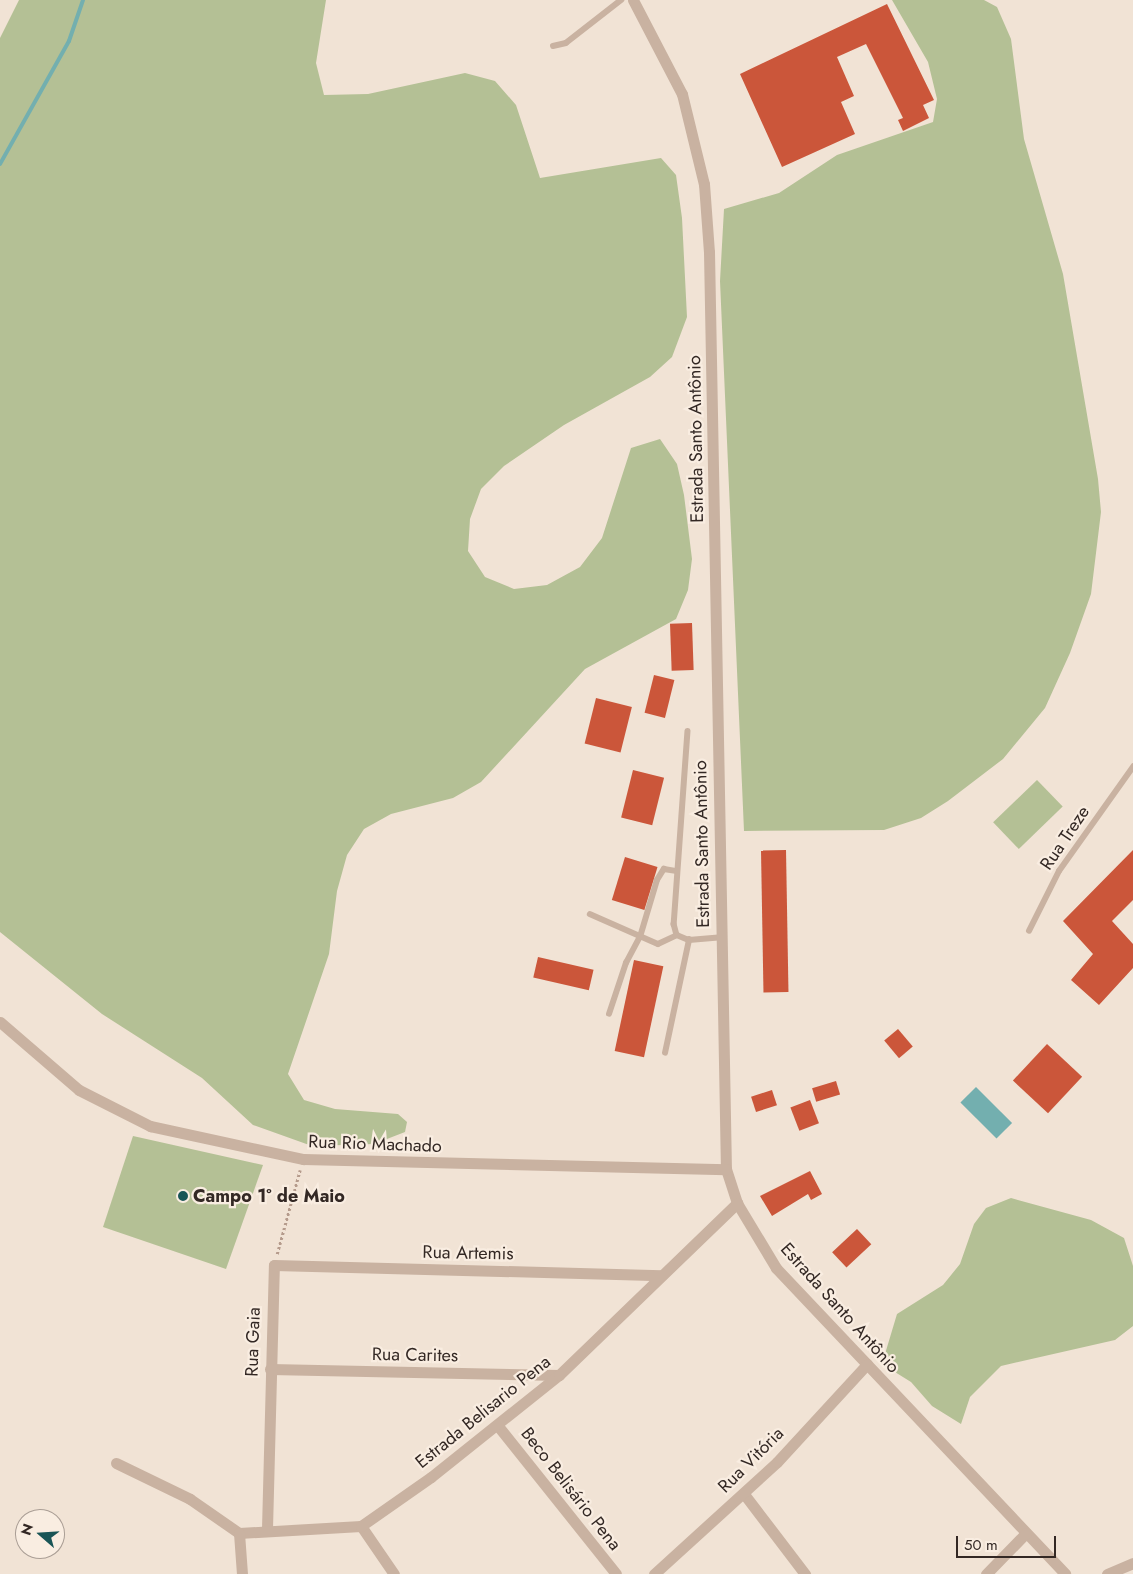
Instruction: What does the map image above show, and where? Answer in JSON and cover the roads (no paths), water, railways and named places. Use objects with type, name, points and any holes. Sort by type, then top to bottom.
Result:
[{"type":"street","name":"Estrada Santo Antônio","points":[[633,0],[682,94],[704,184],[710,272],[726,1169],[737,1203],[776,1268],[1065,1574]]},
{"type":"street","name":"Rua Rio Machado","points":[[0,1022],[79,1090],[123,1114],[150,1126],[303,1159],[726,1169]]},
{"type":"street","name":"Estrada Belisario Pena","points":[[360,1526],[498,1426],[559,1375],[737,1203]]},
{"type":"street","name":"Rua Artemis","points":[[274,1265],[661,1275]]},
{"type":"street","name":"Rua Gaia","points":[[267,1529],[274,1265]]},
{"type":"street","name":"Rua Vitória","points":[[654,1574],[744,1494],[867,1364]]},
{"type":"street","name":"Rua Carites","points":[[270,1369],[559,1375]]},
{"type":"street","name":"Beco Belisário Pena","points":[[498,1426],[616,1574]]},
{"type":"street","points":[[116,1463],[190,1499],[239,1533],[267,1529],[360,1526],[394,1574]]},
{"type":"street","points":[[744,1494],[805,1574]]},
{"type":"street","points":[[986,1574],[1026,1532]]},
{"type":"street","points":[[239,1533],[242,1574]]},
{"type":"street","points":[[1107,1574],[1133,1563]]},
{"type":"lane","points":[[553,46],[566,43],[621,0]]},
{"type":"lane","points":[[677,935],[676,871],[688,731]]},
{"type":"lane","name":"Rua Treze","points":[[1030,931],[1059,871],[1133,767]]},
{"type":"lane","points":[[609,1014],[626,963],[640,937],[662,871],[676,871]]},
{"type":"lane","points":[[590,914],[658,944],[677,935],[689,940],[721,937]]},
{"type":"lane","points":[[665,1052],[689,940]]},
{"type":"water","points":[[976,1087],[1012,1123],[997,1139],[960,1103]]},
{"type":"waterway","points":[[0,164],[69,41],[83,0]]},
{"type":"place","name":"Campo 1º de Maio","points":[[183,1196]]}]
